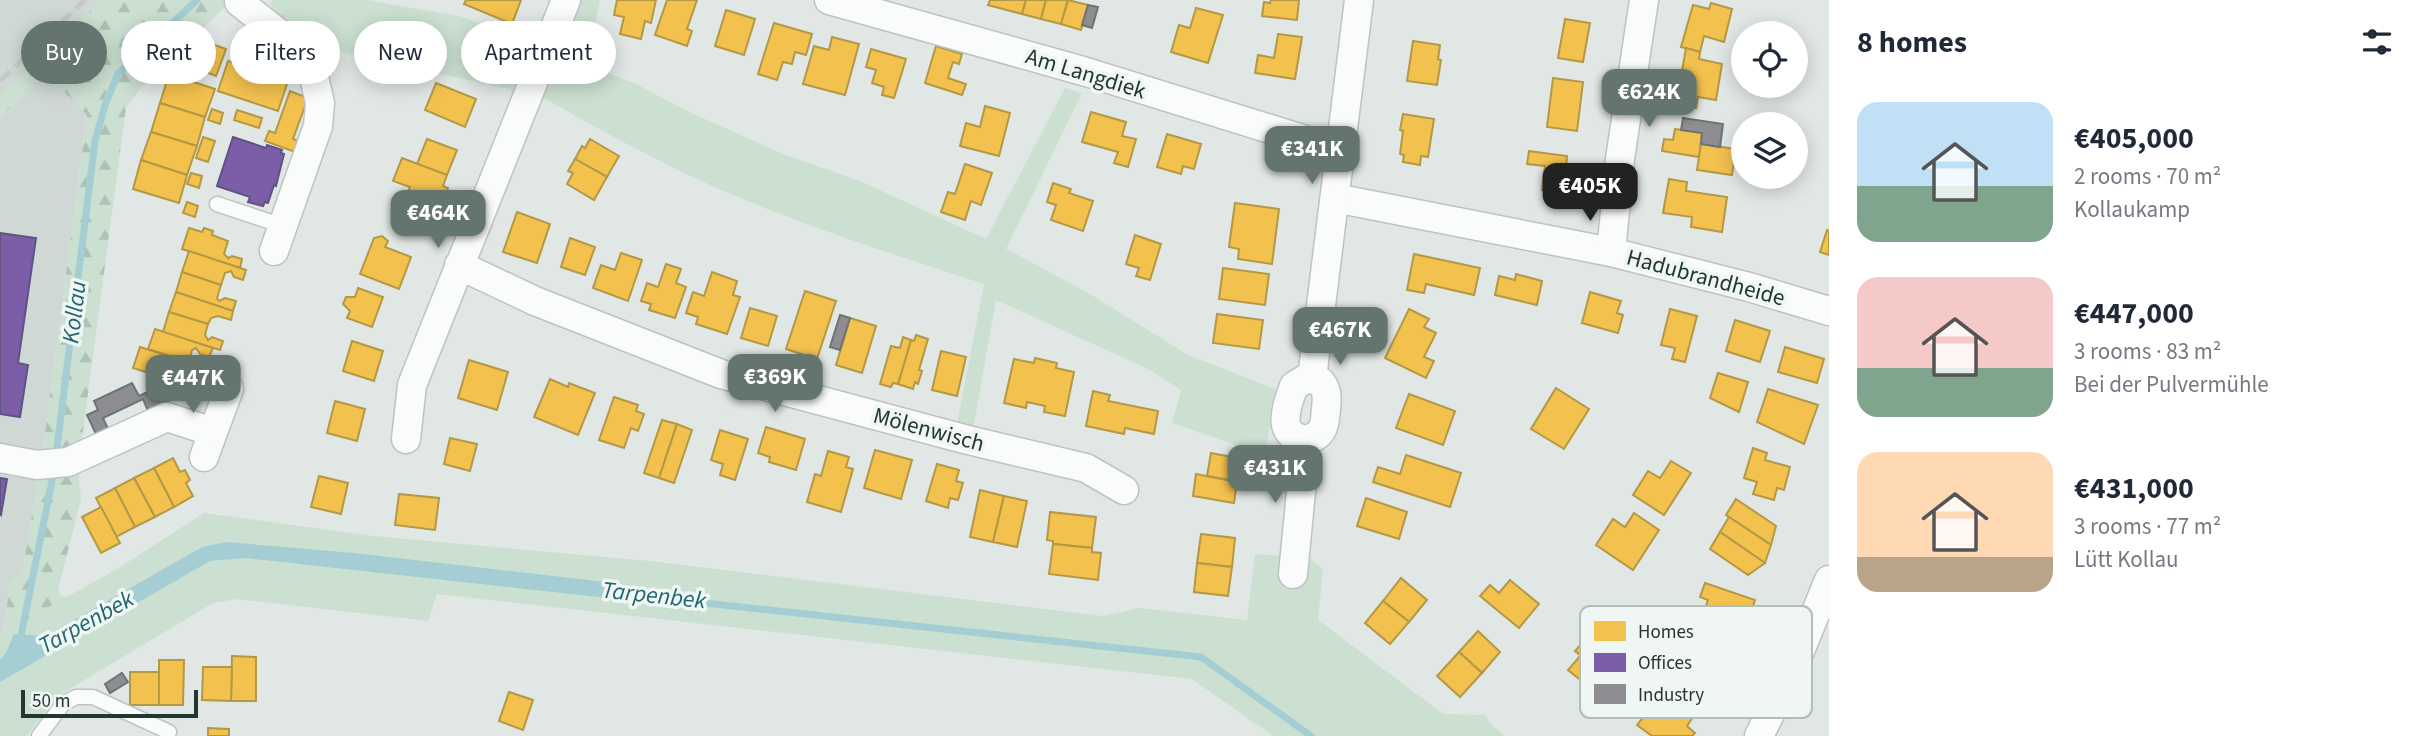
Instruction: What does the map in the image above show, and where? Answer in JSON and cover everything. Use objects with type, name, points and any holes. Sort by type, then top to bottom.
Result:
[{"type":"street","points":[[243,0],[239,2],[281,35],[313,77],[320,103],[318,126],[279,239]]},
{"type":"street","points":[[405,439],[412,385],[566,0]]},
{"type":"street","name":"Am Langdiek","points":[[829,0],[1083,71],[1341,152]]},
{"type":"street","points":[[1293,574],[1306,440],[1321,432],[1325,420],[1326,391],[1321,382],[1312,378],[1359,0]]},
{"type":"street","points":[[1611,252],[1620,159],[1644,0]]},
{"type":"street","name":"Hadubrandheide","points":[[1335,198],[1611,252],[1749,287],[1829,311]]},
{"type":"street","name":"Mölenwisch","points":[[459,265],[534,301],[721,374],[968,440],[1086,468],[1124,490]]},
{"type":"street","points":[[0,458],[37,465],[68,462],[167,417],[209,445],[229,389]]},
{"type":"street","points":[[1812,622],[1829,580]]},
{"type":"street","points":[[1759,736],[1768,718]]},
{"type":"lane","points":[[217,204],[279,239]]},
{"type":"lane","points":[[39,736],[63,704],[76,697],[93,698],[169,732]]},
{"type":"shaded area","points":[[0,0],[102,0],[80,21],[21,21],[21,76],[0,96]]},
{"type":"shaded area","points":[[34,84],[57,84],[87,115],[42,455],[22,574],[11,580],[3,632],[0,634],[0,117]]},
{"type":"green space","points":[[102,0],[232,0],[210,21],[121,21],[121,84],[145,84],[126,107],[78,469],[81,499],[58,590],[61,596],[69,598],[3,632],[11,579],[22,574],[42,455],[87,115],[57,84],[107,84],[107,21],[80,21]]},
{"type":"green space","points":[[273,0],[367,0],[459,16],[473,21],[461,21],[461,79],[447,76],[447,21],[354,21],[354,55],[340,52],[340,21],[279,21],[270,4]]},
{"type":"green space","points":[[577,0],[600,0],[596,21],[568,21]]},
{"type":"green space","points":[[21,76],[21,84],[34,84],[0,117],[0,96]]},
{"type":"green space","points":[[616,76],[783,154],[860,181],[986,239],[1065,88],[1082,93],[1006,249],[1085,291],[1188,355],[1275,389],[1265,455],[1172,423],[1181,390],[1148,369],[996,300],[973,430],[957,424],[984,284],[832,233],[721,190],[647,154],[538,95],[543,84],[616,84]]},
{"type":"green space","points":[[486,84],[516,84],[513,90]]},
{"type":"green space","points":[[204,513],[374,536],[650,561],[1103,616],[1140,608],[1247,620],[1255,554],[1310,558],[1323,570],[1318,620],[1443,714],[1485,715],[1504,736],[1273,736],[1192,679],[437,594],[428,621],[237,599],[213,603],[56,697],[27,736],[0,736],[0,634],[117,569]]},
{"type":"water","points":[[226,542],[354,553],[640,586],[635,601],[245,558],[210,561],[0,682],[0,660],[14,634],[46,636],[202,547]]},
{"type":"building: Homes","points":[[466,0],[521,0],[513,21],[505,21],[464,4]]},
{"type":"building: Homes","points":[[617,0],[656,0],[651,23],[645,21],[641,39],[620,34],[624,17],[614,15]]},
{"type":"building: Homes","points":[[667,0],[697,0],[687,29],[692,31],[687,46],[655,35]]},
{"type":"building: Homes","points":[[990,0],[1026,0],[1022,14],[988,5]]},
{"type":"building: Homes","points":[[1026,0],[1046,0],[1041,19],[1022,14]]},
{"type":"building: Homes","points":[[1046,0],[1068,0],[1061,24],[1041,19]]},
{"type":"building: Homes","points":[[1068,0],[1088,5],[1081,30],[1061,24]]},
{"type":"building: Homes","points":[[1271,0],[1299,0],[1297,20],[1262,16],[1264,2],[1270,3]]},
{"type":"building: Homes","points":[[1711,3],[1732,9],[1724,42],[1704,36],[1700,52],[1681,47],[1693,5],[1709,9]]},
{"type":"building: Homes","points":[[1196,8],[1223,15],[1208,63],[1171,52],[1179,25],[1190,28]]},
{"type":"building: Homes","points":[[726,10],[755,19],[744,55],[715,46]]},
{"type":"building: Homes","points":[[1565,19],[1590,23],[1583,62],[1558,58]]},
{"type":"building: Homes","points":[[774,23],[812,34],[806,55],[795,52],[792,64],[783,62],[777,80],[758,74]]},
{"type":"building: Homes","points":[[1278,34],[1302,37],[1295,79],[1255,73],[1258,55],[1274,58]]},
{"type":"building: Homes","points":[[832,37],[859,44],[845,95],[803,84],[814,46],[829,50]]},
{"type":"building: Homes","points":[[1413,41],[1440,45],[1438,59],[1441,60],[1437,85],[1407,81]]},
{"type":"building: Homes","points":[[216,45],[226,49],[216,76]]},
{"type":"building: Homes","points":[[936,46],[962,54],[959,64],[953,62],[948,78],[966,84],[962,95],[925,83]]},
{"type":"building: Homes","points":[[1686,48],[1700,52],[1699,59],[1722,64],[1716,100],[1698,97],[1696,108],[1676,105]]},
{"type":"building: Homes","points":[[871,49],[906,59],[894,98],[882,95],[884,87],[872,83],[876,70],[866,67]]},
{"type":"building: Homes","points":[[228,61],[230,84],[287,84],[278,111],[218,91]]},
{"type":"building: Homes","points":[[1553,78],[1583,82],[1577,131],[1547,127]]},
{"type":"building: Homes","points":[[166,84],[200,84],[215,89],[205,117],[160,103]]},
{"type":"building: Homes","points":[[436,84],[476,99],[465,127],[425,110]]},
{"type":"building: Homes","points":[[290,91],[308,98],[293,139],[299,141],[295,152],[265,141],[269,131],[275,133]]},
{"type":"building: Homes","points":[[160,103],[205,117],[197,146],[151,132]]},
{"type":"building: Homes","points":[[985,106],[1010,113],[999,156],[960,146],[966,123],[980,127]]},
{"type":"building: Homes","points":[[212,109],[223,113],[220,124],[208,120]]},
{"type":"building: Homes","points":[[237,110],[262,118],[259,128],[234,120]]},
{"type":"building: Homes","points":[[1091,112],[1126,122],[1122,136],[1136,139],[1128,167],[1114,163],[1118,152],[1082,142]]},
{"type":"building: Homes","points":[[1403,114],[1434,119],[1428,157],[1421,156],[1420,165],[1403,162],[1404,155],[1400,154]]},
{"type":"building: Homes","points":[[1675,129],[1702,133],[1699,157],[1662,151],[1664,139],[1673,140]]},
{"type":"building: Homes","points":[[151,132],[197,146],[187,175],[141,160]]},
{"type":"building: Homes","points":[[1167,134],[1201,144],[1194,169],[1183,166],[1181,174],[1157,167]]},
{"type":"building: Homes","points":[[203,137],[215,141],[208,162],[196,158]]},
{"type":"building: Homes","points":[[427,139],[457,150],[447,175],[417,164]]},
{"type":"building: Homes","points":[[590,139],[619,156],[607,177],[575,159],[582,146],[585,148]]},
{"type":"building: Homes","points":[[1701,144],[1731,148],[1731,175],[1697,170]]},
{"type":"building: Homes","points":[[1529,151],[1567,156],[1566,169],[1573,170],[1570,194],[1542,190],[1545,166],[1527,164]]},
{"type":"building: Homes","points":[[402,158],[447,175],[443,186],[448,188],[444,200],[440,199],[434,213],[428,211],[424,221],[396,210],[400,200],[404,202],[410,187],[393,181]]},
{"type":"building: Homes","points":[[575,159],[607,177],[594,200],[567,184],[573,173],[568,171]]},
{"type":"building: Homes","points":[[141,160],[187,175],[179,203],[133,189]]},
{"type":"building: Homes","points":[[965,164],[992,173],[981,205],[971,201],[965,220],[941,212],[948,192],[955,194]]},
{"type":"building: Homes","points":[[191,173],[202,176],[199,188],[187,184]]},
{"type":"building: Homes","points":[[1669,179],[1687,182],[1686,191],[1727,197],[1722,232],[1691,227],[1692,217],[1663,213]]},
{"type":"building: Homes","points":[[1053,183],[1071,189],[1069,193],[1093,201],[1083,231],[1051,220],[1056,205],[1047,202]]},
{"type":"building: Homes","points":[[187,202],[198,206],[195,217],[183,213]]},
{"type":"building: Homes","points":[[1235,203],[1279,209],[1272,264],[1238,259],[1239,249],[1229,247]]},
{"type":"building: Homes","points":[[517,212],[550,224],[537,263],[503,252]]},
{"type":"building: Homes","points":[[189,228],[202,232],[204,228],[213,231],[212,235],[228,241],[224,254],[228,258],[232,256],[242,259],[240,268],[182,249]]},
{"type":"building: Homes","points":[[1827,230],[1829,231],[1829,255],[1820,252]]},
{"type":"building: Homes","points":[[1135,235],[1161,244],[1150,280],[1136,276],[1139,268],[1126,264]]},
{"type":"building: Homes","points":[[382,236],[388,241],[385,247],[411,257],[399,289],[360,274],[374,238]]},
{"type":"building: Homes","points":[[570,238],[595,247],[585,275],[561,267]]},
{"type":"building: Homes","points":[[189,251],[246,270],[243,280],[234,277],[231,271],[225,273],[221,285],[182,272]]},
{"type":"building: Homes","points":[[621,253],[642,260],[628,301],[593,288],[601,265],[615,270]]},
{"type":"building: Homes","points":[[1414,254],[1480,268],[1474,295],[1426,284],[1424,293],[1407,290]]},
{"type":"building: Homes","points":[[666,264],[681,269],[676,283],[686,287],[675,318],[649,310],[651,304],[641,301],[647,283],[658,287]]},
{"type":"building: Homes","points":[[1223,268],[1269,274],[1265,305],[1219,299]]},
{"type":"building: Homes","points":[[182,272],[221,285],[217,298],[219,301],[225,298],[236,301],[233,311],[176,292]]},
{"type":"building: Homes","points":[[712,272],[737,281],[733,295],[740,297],[727,334],[696,324],[698,317],[686,313],[693,292],[704,296]]},
{"type":"building: Homes","points":[[1516,274],[1542,281],[1537,305],[1495,295],[1499,276],[1515,280]]},
{"type":"building: Homes","points":[[358,288],[383,297],[372,327],[347,318],[350,311],[343,304],[346,297],[355,297]]},
{"type":"building: Homes","points":[[805,291],[836,301],[817,359],[786,349]]},
{"type":"building: Homes","points":[[176,292],[233,311],[231,320],[218,316],[211,318],[208,324],[169,312]]},
{"type":"building: Homes","points":[[1590,292],[1621,301],[1617,313],[1623,315],[1618,333],[1582,323]]},
{"type":"building: Homes","points":[[750,308],[777,316],[768,346],[741,338]]},
{"type":"building: Homes","points":[[1409,309],[1429,319],[1424,327],[1436,333],[1424,357],[1434,361],[1426,378],[1385,358]]},
{"type":"building: Homes","points":[[1670,309],[1697,316],[1685,362],[1672,359],[1675,348],[1661,345]]},
{"type":"building: Homes","points":[[169,312],[208,324],[205,335],[208,340],[212,337],[223,341],[220,350],[163,332]]},
{"type":"building: Homes","points":[[1217,314],[1263,320],[1259,349],[1213,343]]},
{"type":"building: Homes","points":[[850,318],[876,326],[862,373],[836,365]]},
{"type":"building: Homes","points":[[1735,320],[1770,331],[1760,362],[1726,351]]},
{"type":"building: Homes","points":[[155,329],[213,348],[209,357],[200,354],[196,348],[192,350],[189,362],[148,349]]},
{"type":"building: Homes","points":[[916,335],[928,339],[919,370],[922,371],[918,384],[915,382],[913,389],[898,384],[911,340],[914,341]]},
{"type":"building: Homes","points":[[903,337],[911,340],[898,384],[893,383],[891,387],[880,384],[891,346],[900,348]]},
{"type":"building: Homes","points":[[352,341],[383,351],[374,381],[343,371]]},
{"type":"building: Homes","points":[[140,347],[197,365],[195,375],[183,371],[181,367],[176,370],[172,380],[133,368]]},
{"type":"building: Homes","points":[[1785,347],[1824,359],[1817,383],[1778,372]]},
{"type":"building: Homes","points":[[941,351],[966,357],[957,396],[932,390]]},
{"type":"building: Homes","points":[[1035,358],[1057,363],[1056,368],[1074,372],[1065,416],[1044,412],[1045,406],[1027,402],[1026,408],[1004,403],[1014,359],[1034,363]]},
{"type":"building: Homes","points":[[469,360],[508,372],[497,410],[458,398]]},
{"type":"building: Homes","points":[[1718,373],[1748,382],[1739,412],[1710,398]]},
{"type":"building: Homes","points":[[550,379],[568,387],[569,383],[595,393],[578,435],[534,417]]},
{"type":"building: Homes","points":[[1556,388],[1589,409],[1564,449],[1531,429]]},
{"type":"building: Homes","points":[[1768,389],[1818,405],[1804,444],[1757,422]]},
{"type":"building: Homes","points":[[1093,391],[1110,395],[1108,401],[1158,411],[1154,434],[1125,428],[1124,434],[1086,426]]},
{"type":"building: Homes","points":[[1409,394],[1455,411],[1443,445],[1396,428]]},
{"type":"building: Homes","points":[[614,397],[638,405],[636,411],[644,414],[638,431],[631,428],[624,448],[599,440]]},
{"type":"building: Homes","points":[[335,401],[365,409],[357,441],[327,433]]},
{"type":"building: Homes","points":[[662,420],[677,424],[659,478],[644,473]]},
{"type":"building: Homes","points":[[677,424],[692,430],[674,483],[659,478]]},
{"type":"building: Homes","points":[[766,427],[805,439],[796,470],[769,462],[770,457],[758,453]]},
{"type":"building: Homes","points":[[720,430],[748,439],[735,480],[720,475],[723,464],[711,460]]},
{"type":"building: Homes","points":[[450,438],[477,444],[470,471],[444,464]]},
{"type":"building: Homes","points":[[1753,448],[1767,453],[1765,460],[1790,467],[1784,490],[1777,488],[1774,500],[1753,494],[1757,482],[1744,478]]},
{"type":"building: Homes","points":[[875,450],[912,460],[901,499],[864,488]]},
{"type":"building: Homes","points":[[828,451],[849,457],[846,467],[853,469],[841,512],[807,502],[815,474],[821,476]]},
{"type":"building: Homes","points":[[1211,453],[1252,461],[1248,483],[1207,476]]},
{"type":"building: Homes","points":[[1406,455],[1461,473],[1450,507],[1373,482],[1378,467],[1400,474]]},
{"type":"building: Homes","points":[[173,458],[180,472],[185,470],[190,480],[186,483],[193,496],[174,507],[154,468]]},
{"type":"building: Homes","points":[[1671,461],[1691,473],[1664,515],[1633,495],[1648,471],[1660,478]]},
{"type":"building: Homes","points":[[937,464],[959,470],[956,481],[963,483],[958,500],[950,498],[948,508],[926,501]]},
{"type":"building: Homes","points":[[154,468],[174,507],[155,517],[134,478]]},
{"type":"building: Homes","points":[[1196,474],[1237,482],[1234,503],[1193,496]]},
{"type":"building: Homes","points":[[319,476],[348,483],[341,514],[311,507]]},
{"type":"building: Homes","points":[[134,478],[155,517],[135,527],[115,488]]},
{"type":"building: Homes","points":[[115,488],[135,527],[116,537],[96,498]]},
{"type":"building: Homes","points":[[980,490],[1004,496],[993,542],[970,537]]},
{"type":"building: Homes","points":[[399,494],[439,498],[435,530],[395,525]]},
{"type":"building: Homes","points":[[1004,496],[1027,501],[1017,547],[993,542]]},
{"type":"building: Homes","points":[[1366,498],[1407,512],[1399,539],[1357,526]]},
{"type":"building: Homes","points":[[1736,499],[1776,526],[1771,545],[1726,515]]},
{"type":"building: Homes","points":[[101,507],[120,543],[101,553],[82,517]]},
{"type":"building: Homes","points":[[1050,512],[1096,517],[1092,548],[1053,544],[1053,541],[1047,540]]},
{"type":"building: Homes","points":[[1634,513],[1659,530],[1633,570],[1596,545],[1613,519],[1625,527]]},
{"type":"building: Homes","points":[[1729,517],[1771,545],[1765,563],[1720,532]]},
{"type":"building: Homes","points":[[1720,532],[1765,563],[1748,575],[1710,549]]},
{"type":"building: Homes","points":[[1201,534],[1235,538],[1232,567],[1197,563]]},
{"type":"building: Homes","points":[[1053,544],[1092,548],[1092,552],[1101,553],[1098,580],[1049,574]]},
{"type":"building: Homes","points":[[1197,563],[1232,567],[1228,596],[1194,592]]},
{"type":"building: Homes","points":[[1401,578],[1427,600],[1409,622],[1383,601]]},
{"type":"building: Homes","points":[[1510,580],[1539,604],[1519,628],[1480,596],[1490,585],[1499,593]]},
{"type":"building: Homes","points":[[1705,583],[1755,600],[1753,606],[1706,606],[1708,600],[1700,597]]},
{"type":"building: Homes","points":[[1383,601],[1409,622],[1390,644],[1365,623]]},
{"type":"building: Homes","points":[[1478,631],[1500,652],[1482,673],[1459,652]]},
{"type":"building: Homes","points":[[1459,652],[1482,673],[1460,697],[1437,676]]},
{"type":"building: Homes","points":[[232,656],[256,657],[256,701],[231,701]]},
{"type":"building: Homes","points":[[1580,656],[1580,680],[1568,670]]},
{"type":"building: Homes","points":[[159,660],[184,660],[183,705],[159,705]]},
{"type":"building: Homes","points":[[203,667],[232,667],[231,701],[202,700]]},
{"type":"building: Homes","points":[[130,672],[159,672],[159,705],[130,705]]},
{"type":"building: Homes","points":[[509,692],[533,700],[523,730],[499,721]]},
{"type":"building: Homes","points":[[1643,718],[1692,718],[1687,726],[1695,733],[1692,736],[1652,736],[1637,725]]},
{"type":"building: Homes","points":[[208,728],[229,729],[229,736],[208,736]]},
{"type":"building: Offices","points":[[233,137],[266,148],[267,145],[282,150],[281,153],[284,154],[276,186],[274,185],[268,203],[265,202],[263,206],[248,202],[250,197],[217,186]]},
{"type":"building: Offices","points":[[0,233],[36,238],[18,363],[28,365],[20,417],[0,414]]},
{"type":"building: Offices","points":[[0,478],[7,479],[1,515],[0,514]]},
{"type":"building: Industry","points":[[1088,5],[1098,7],[1092,28],[1082,25]]},
{"type":"building: Industry","points":[[1683,118],[1723,124],[1720,147],[1701,144],[1702,133],[1681,130]]},
{"type":"building: Industry","points":[[840,315],[850,318],[840,350],[830,347]]},
{"type":"building: Industry","points":[[132,383],[139,396],[163,385],[170,400],[148,411],[143,399],[103,418],[108,429],[96,434],[87,415],[98,410],[94,401]]},
{"type":"building: Industry","points":[[122,673],[128,682],[110,693],[105,684]]},
{"type":"waterway","name":"Kollau","points":[[56,456],[95,141],[106,102],[118,74],[197,0]]},
{"type":"waterway","name":"Kollau","points":[[20,641],[54,471]]},
{"type":"waterway","name":"Tarpenbek","points":[[630,595],[1201,657],[1311,736]]},
{"type":"railway","points":[[0,81],[85,0]]}]
